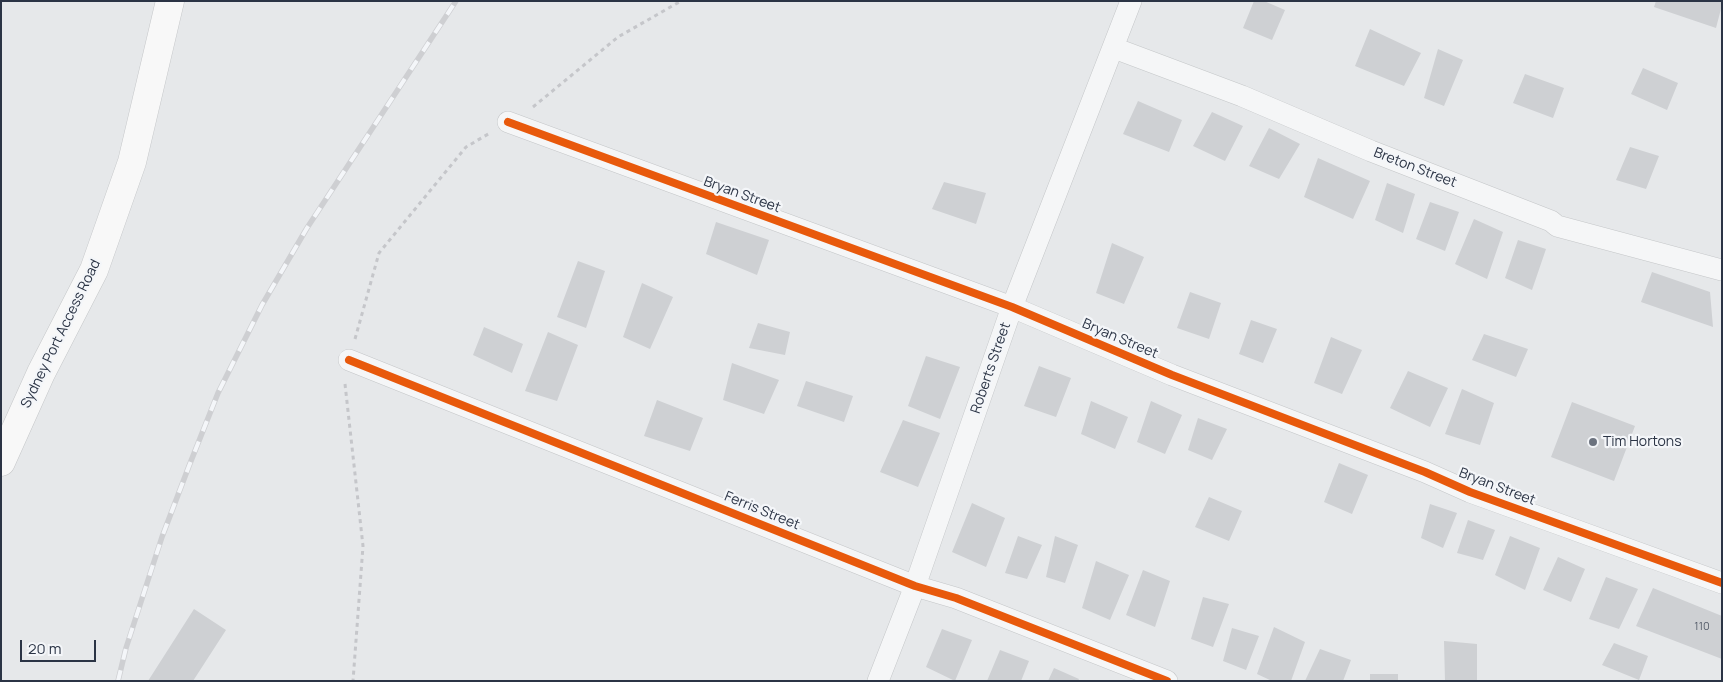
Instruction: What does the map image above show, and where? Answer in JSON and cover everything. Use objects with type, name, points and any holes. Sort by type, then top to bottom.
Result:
[{"type":"street","name":"Sydney Port Access Road","points":[[1,462],[41,373],[94,270],[132,162],[170,1]]},
{"type":"street","name":"Roberts Street","points":[[878,681],[915,586],[1012,307],[1131,1]]},
{"type":"street","name":"Breton Street","points":[[1114,48],[1242,96],[1371,151],[1551,221],[1557,226],[1722,270]]},
{"type":"street","name":"Bryan Street","points":[[508,122],[1012,307],[1172,375],[1425,472],[1470,492],[1722,583]]},
{"type":"street","name":"Ferris Street","points":[[349,360],[915,586],[956,598],[1167,681]]},
{"type":"path","points":[[353,681],[363,546],[345,384],[349,360],[379,253],[466,147],[533,107],[618,37],[681,1]]},
{"type":"building","points":[[1254,1],[1264,1],[1285,10],[1272,40],[1243,28]]},
{"type":"building","points":[[1656,1],[1722,1],[1722,5],[1716,28],[1654,7]]},
{"type":"building","points":[[1370,29],[1421,53],[1404,86],[1355,66]]},
{"type":"building","points":[[1438,49],[1463,60],[1444,106],[1424,98]]},
{"type":"building","points":[[1643,68],[1678,83],[1667,110],[1631,94]]},
{"type":"building","points":[[1525,74],[1564,88],[1553,118],[1513,103]]},
{"type":"building","points":[[1138,101],[1182,120],[1169,152],[1123,134]]},
{"type":"building","points":[[1212,112],[1243,126],[1225,161],[1193,146]]},
{"type":"building","points":[[1269,128],[1300,144],[1279,179],[1249,166]]},
{"type":"building","points":[[1630,147],[1659,156],[1646,189],[1616,180]]},
{"type":"building","points":[[1318,158],[1370,181],[1353,219],[1304,197]]},
{"type":"building","points":[[944,182],[986,193],[976,224],[932,209]]},
{"type":"building","points":[[1387,183],[1415,194],[1403,233],[1375,220]]},
{"type":"building","points":[[1430,202],[1459,212],[1445,251],[1416,239]]},
{"type":"building","points":[[1474,219],[1503,232],[1487,279],[1455,264]]},
{"type":"building","points":[[716,222],[769,240],[757,275],[706,254]]},
{"type":"building","points":[[1518,240],[1546,249],[1532,290],[1505,278]]},
{"type":"building","points":[[1112,243],[1144,257],[1124,304],[1096,293]]},
{"type":"building","points":[[578,261],[605,271],[586,328],[557,317]]},
{"type":"building","points":[[1652,272],[1710,292],[1713,327],[1641,302]]},
{"type":"building","points":[[642,283],[673,297],[650,349],[623,337]]},
{"type":"building","points":[[1190,292],[1221,303],[1209,339],[1177,328]]},
{"type":"building","points":[[1251,320],[1277,329],[1263,363],[1239,354]]},
{"type":"building","points":[[758,323],[790,332],[785,355],[749,348]]},
{"type":"building","points":[[484,327],[523,344],[512,373],[473,355]]},
{"type":"building","points":[[548,332],[578,345],[557,401],[525,391]]},
{"type":"building","points":[[1484,334],[1528,349],[1516,377],[1472,360]]},
{"type":"building","points":[[1331,337],[1362,350],[1342,394],[1314,383]]},
{"type":"building","points":[[926,356],[960,367],[940,419],[908,406]]},
{"type":"building","points":[[732,363],[779,380],[764,414],[723,400]]},
{"type":"building","points":[[1039,366],[1071,378],[1056,417],[1024,406]]},
{"type":"building","points":[[1408,371],[1448,388],[1430,427],[1390,408]]},
{"type":"building","points":[[806,381],[853,396],[844,422],[797,406]]},
{"type":"building","points":[[1462,389],[1494,403],[1480,445],[1445,434]]},
{"type":"building","points":[[657,400],[703,418],[690,451],[644,436]]},
{"type":"building","points":[[1091,401],[1128,417],[1115,449],[1081,434]]},
{"type":"building","points":[[1151,401],[1182,415],[1165,454],[1137,442]]},
{"type":"building","name":"Tim Hortons","points":[[1572,402],[1635,426],[1614,481],[1551,457]]},
{"type":"building","points":[[1198,418],[1227,429],[1212,460],[1188,450]]},
{"type":"building","points":[[903,420],[940,433],[918,487],[880,472]]},
{"type":"building","points":[[1339,463],[1368,475],[1352,514],[1324,502]]},
{"type":"building","points":[[1209,497],[1242,511],[1229,541],[1195,527]]},
{"type":"building","points":[[972,503],[1005,518],[986,567],[952,552]]},
{"type":"building","points":[[1430,504],[1457,513],[1443,548],[1421,538]]},
{"type":"building","points":[[1468,520],[1495,530],[1483,560],[1457,553]]},
{"type":"building","points":[[1018,536],[1042,545],[1027,579],[1005,573]]},
{"type":"building","points":[[1055,536],[1078,545],[1065,583],[1046,577]]},
{"type":"building","points":[[1510,536],[1540,548],[1525,590],[1495,575]]},
{"type":"building","points":[[1558,557],[1585,569],[1571,602],[1543,590]]},
{"type":"building","points":[[1096,561],[1129,575],[1110,620],[1082,608]]},
{"type":"building","points":[[1143,570],[1170,581],[1155,627],[1126,615]]},
{"type":"building","points":[[1606,577],[1638,589],[1619,629],[1589,619]]},
{"type":"building","points":[[1653,588],[1722,616],[1722,659],[1636,626]]},
{"type":"building","points":[[1203,597],[1229,604],[1213,647],[1191,639]]},
{"type":"building","points":[[194,609],[226,630],[193,681],[148,681]]},
{"type":"building","points":[[1274,627],[1305,642],[1291,681],[1272,681],[1257,674]]},
{"type":"building","points":[[1232,628],[1259,636],[1246,670],[1223,661]]},
{"type":"building","points":[[942,629],[972,640],[955,681],[926,667]]},
{"type":"building","points":[[1444,641],[1477,644],[1477,681],[1445,681]]},
{"type":"building","points":[[1614,643],[1648,656],[1639,680],[1602,665]]},
{"type":"building","points":[[1320,649],[1351,660],[1343,681],[1305,681]]},
{"type":"building","points":[[1000,650],[1029,661],[1021,681],[987,681]]},
{"type":"building","points":[[1054,668],[1079,679],[1078,681],[1048,681]]},
{"type":"building","points":[[1370,674],[1398,674],[1398,681],[1370,681]]},
{"type":"railway","points":[[118,681],[126,648],[162,537],[218,393],[262,305],[307,228],[456,1]]},
{"type":"cycle path","points":[[508,122],[1012,307],[1172,375],[1425,472],[1470,492],[1722,583]]},
{"type":"cycle path","points":[[349,360],[915,586],[956,598],[1167,681]]},
{"type":"place","name":"Tim Hortons","points":[[1593,442]]}]
